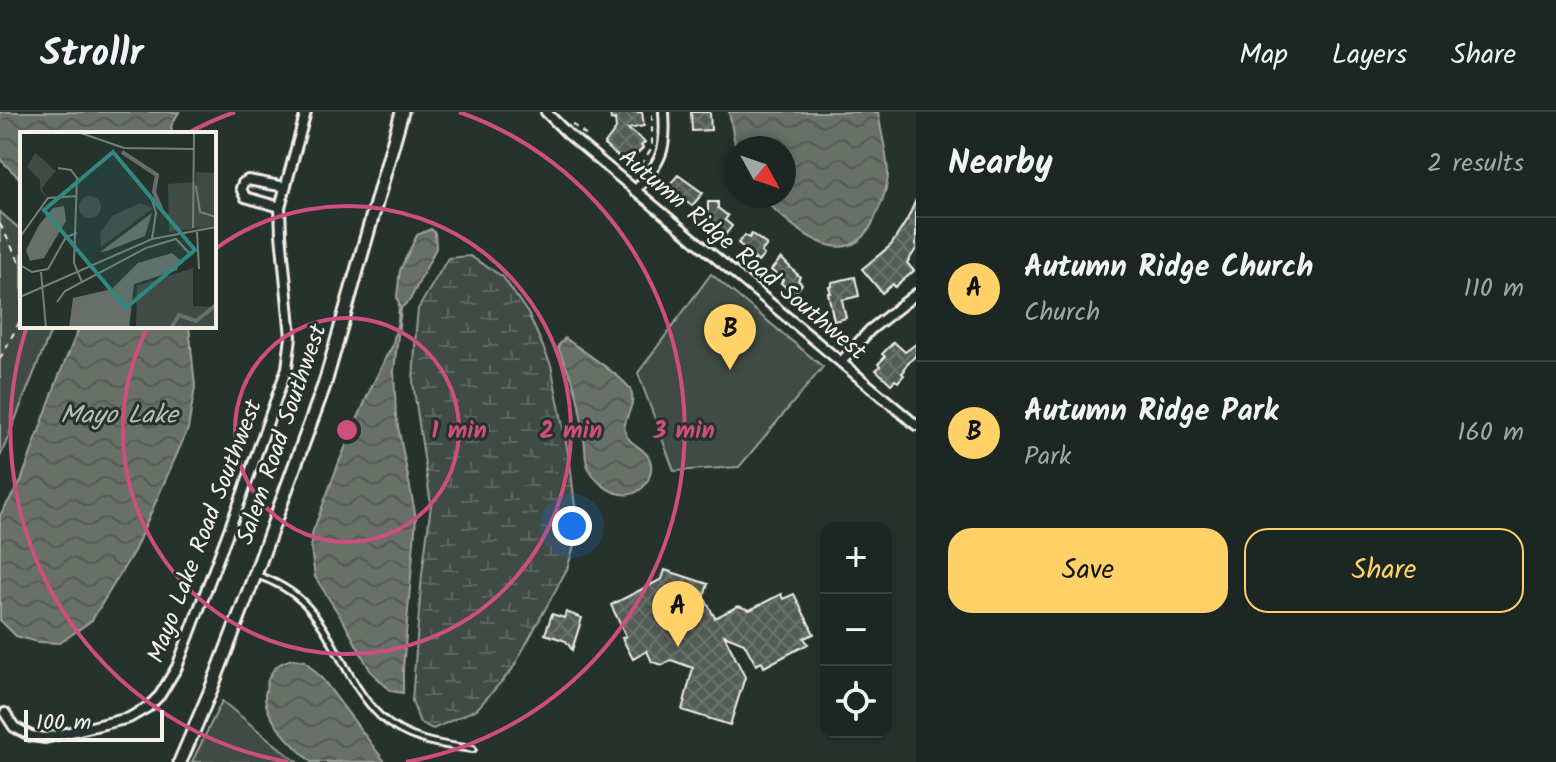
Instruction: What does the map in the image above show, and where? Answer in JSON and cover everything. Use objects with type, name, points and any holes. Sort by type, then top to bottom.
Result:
[{"type":"main road","name":"Salem Road Southwest","points":[[180,762],[255,575],[331,363],[402,112]]},
{"type":"street","name":"Mayo Lake Road Southwest","points":[[5,713],[14,727],[31,736],[45,738],[129,718],[148,707],[160,695],[177,667],[287,368],[291,337],[280,207],[306,112]]},
{"type":"street","name":"Autumn Ridge Road Southwest","points":[[546,112],[635,191],[916,425]]},
{"type":"street","points":[[635,191],[654,169],[662,152],[664,112]]},
{"type":"street","points":[[280,207],[245,197],[241,188],[248,180],[285,187]]},
{"type":"street","points":[[841,362],[870,330],[916,294]]},
{"type":"lane","points":[[255,575],[278,583],[303,602],[321,625],[355,684],[381,717],[421,740],[473,749]]},
{"type":"path","points":[[634,175],[652,148],[652,112]]},
{"type":"path","points":[[570,122],[589,138]]},
{"type":"path","points":[[0,224],[20,263]]},
{"type":"path","points":[[0,359],[20,321]]},
{"type":"green space","points":[[0,212],[20,229],[20,328],[52,328],[0,457]]},
{"type":"green space","points":[[470,256],[503,277],[529,315],[551,365],[570,463],[578,533],[567,569],[512,670],[477,709],[433,729],[420,723],[412,701],[431,505],[413,383],[416,330],[418,309],[448,258]]},
{"type":"green space","points":[[711,274],[823,367],[739,467],[674,471],[638,373]]},
{"type":"green space","points":[[222,701],[297,762],[192,762]]},
{"type":"water","points":[[0,112],[179,112],[171,126],[172,132],[20,132],[20,179],[0,159]]},
{"type":"water","points":[[729,112],[878,112],[888,179],[874,220],[862,237],[849,246],[834,246],[802,232],[772,208],[796,208],[796,136],[733,136]]},
{"type":"water","points":[[431,229],[435,233],[436,248],[410,300],[401,308],[394,371],[396,416],[416,518],[403,693],[391,691],[371,672],[315,577],[311,549],[312,534],[339,462],[392,347],[398,321],[400,270],[417,235]]},
{"type":"water","name":"Mayo Lake","points":[[79,328],[189,328],[195,387],[188,429],[134,551],[92,620],[60,643],[37,642],[16,636],[0,620],[0,515],[21,481]]},
{"type":"water","points":[[565,338],[612,372],[631,391],[632,402],[625,432],[630,441],[647,454],[651,466],[647,482],[633,493],[616,493],[608,489],[587,466],[577,394],[558,346]]},
{"type":"water","points":[[293,659],[305,661],[324,681],[385,762],[311,762],[289,741],[270,714],[265,696],[273,670]]},
{"type":"building","points":[[610,112],[642,112],[644,126],[628,129],[645,142],[627,164],[604,145],[616,129]]},
{"type":"building","points":[[691,112],[710,112],[711,130],[692,131]]},
{"type":"building","points":[[678,175],[703,193],[692,206],[667,187]]},
{"type":"building","points":[[916,200],[916,249],[907,263],[914,271],[895,287],[893,284],[882,293],[862,269],[891,245]]},
{"type":"building","points":[[708,202],[718,202],[718,208],[728,216],[725,220],[732,226],[726,234],[702,218],[708,211]]},
{"type":"building","points":[[752,234],[767,245],[758,262],[745,254],[748,251],[738,243],[745,235],[749,238]]},
{"type":"building","points":[[781,258],[800,277],[798,280],[802,284],[794,294],[771,270]]},
{"type":"building","points":[[855,277],[859,296],[842,300],[846,318],[834,321],[829,287],[832,282]]},
{"type":"building","points":[[894,342],[905,352],[916,344],[916,355],[904,368],[904,375],[898,382],[895,380],[891,384],[876,370],[885,357],[882,354]]},
{"type":"building","points":[[665,570],[708,584],[704,597],[715,618],[738,606],[750,610],[781,594],[783,599],[794,594],[814,634],[804,638],[808,644],[764,667],[762,662],[756,665],[744,643],[724,635],[745,677],[730,725],[682,710],[693,668],[671,660],[663,665],[652,662],[647,651],[633,659],[622,638],[626,636],[611,605],[662,579]]},
{"type":"building","points":[[566,612],[582,618],[572,650],[566,641],[545,634],[552,614],[564,618]]},
{"type":"place","name":"Autumn Ridge Park","points":[[730,370]]},
{"type":"place","name":"Autumn Ridge Church","points":[[678,647]]}]
